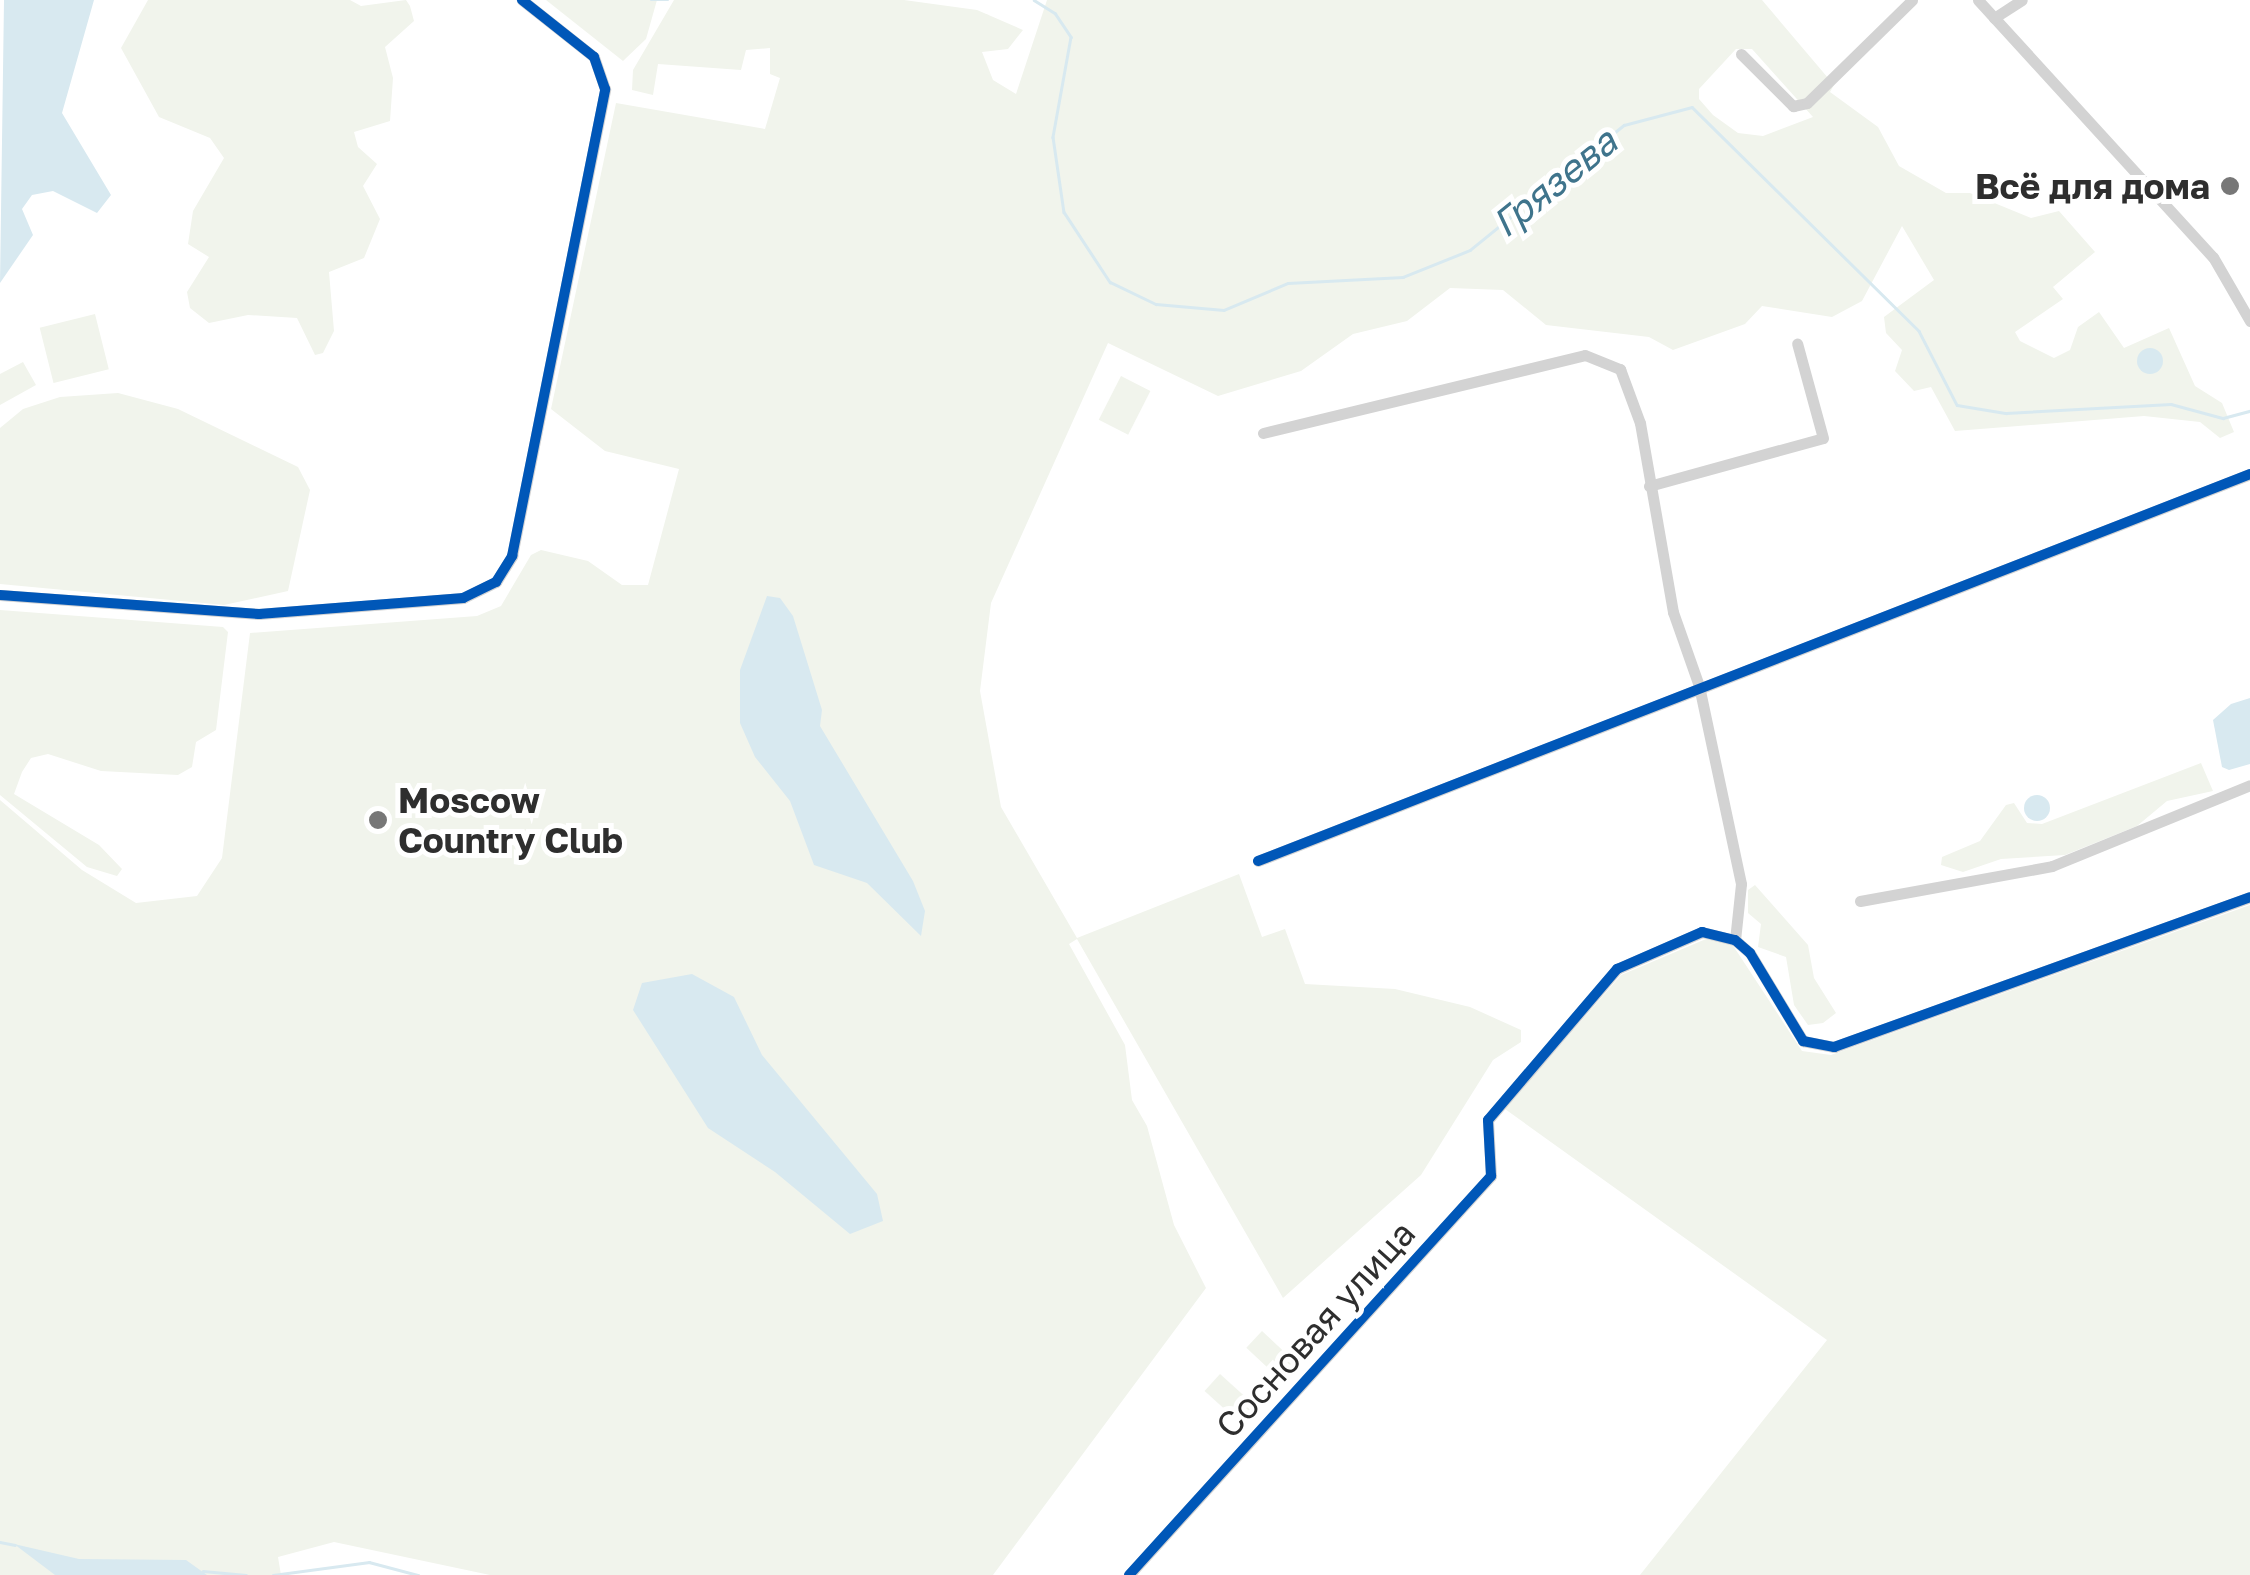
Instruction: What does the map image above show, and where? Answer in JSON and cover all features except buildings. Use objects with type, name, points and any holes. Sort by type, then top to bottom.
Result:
[{"type":"street","points":[[0,594],[259,614],[463,598],[496,582],[512,556],[605,89],[594,57],[522,0]]},
{"type":"street","points":[[1740,54],[1793,106],[1807,102],[1912,0]]},
{"type":"street","points":[[1978,0],[2198,240],[2236,291],[2250,320]]},
{"type":"street","points":[[1994,18],[2022,0]]},
{"type":"street","points":[[1649,486],[1823,438],[1797,343]]},
{"type":"street","points":[[1262,433],[1585,355],[1620,369],[1640,423],[1673,612],[1699,686],[1741,884],[1735,940],[1750,953],[1803,1041],[1834,1047],[2250,897]]},
{"type":"street","points":[[1258,860],[2250,474]]},
{"type":"street","points":[[1860,901],[2052,866],[2250,785]]},
{"type":"street","name":"Сосновая улица","points":[[1130,1575],[1490,1176],[1484,1140],[1498,1106],[1618,969],[1702,932],[1735,940]]},
{"type":"shaded area","points":[[4,0],[94,0],[62,113],[111,195],[97,213],[53,191],[32,195],[22,209],[33,235],[0,283]]},
{"type":"shaded area","points":[[148,0],[350,0],[361,6],[406,0],[410,6],[414,21],[385,47],[393,78],[390,121],[354,132],[358,147],[377,164],[363,186],[380,219],[364,258],[329,272],[334,331],[323,353],[315,355],[297,318],[248,315],[209,323],[190,308],[187,292],[209,257],[188,244],[193,211],[224,158],[210,138],[159,117],[121,48]]},
{"type":"shaded area","points":[[546,0],[657,0],[646,39],[623,61]]},
{"type":"shaded area","points":[[674,0],[904,0],[977,10],[1023,30],[1008,49],[982,52],[993,80],[1016,94],[1047,0],[1762,0],[1834,85],[1830,92],[1878,127],[1899,166],[1946,193],[1970,193],[2031,218],[2059,211],[2095,252],[2053,287],[2063,299],[2015,332],[2020,341],[2054,358],[2070,350],[2078,327],[2099,312],[2124,348],[2169,328],[2195,386],[2222,403],[2234,432],[2220,438],[2200,422],[2144,416],[1955,431],[1931,387],[1914,391],[1895,371],[1902,350],[1886,333],[1884,317],[1934,280],[1902,226],[1862,301],[1832,317],[1762,306],[1745,324],[1673,350],[1649,337],[1546,325],[1503,290],[1450,288],[1407,321],[1353,334],[1301,371],[1218,396],[1108,343],[991,603],[980,691],[1001,807],[1077,938],[1239,874],[1262,937],[1285,929],[1305,984],[1395,989],[1470,1007],[1521,1030],[1521,1042],[1493,1060],[1421,1175],[1283,1298],[1077,939],[1069,944],[1125,1045],[1132,1100],[1147,1126],[1174,1225],[1206,1288],[993,1575],[490,1575],[334,1542],[278,1557],[281,1575],[0,1575],[0,800],[82,870],[136,903],[197,896],[222,858],[250,633],[477,616],[501,606],[531,555],[541,550],[588,561],[622,585],[648,585],[679,469],[605,451],[551,409],[616,103],[765,129],[780,78],[770,74],[770,48],[746,50],[741,70],[658,64],[653,95],[632,90],[633,70]],"holes":[[[1736,49],[1752,49],[1813,117],[1763,136],[1738,133],[1713,115],[1699,99],[1699,89]]]},
{"type":"shaded area","points":[[95,314],[109,369],[53,383],[40,328]]},
{"type":"shaded area","points":[[2150,348],[2159,352],[2163,361],[2159,370],[2150,374],[2141,370],[2137,361],[2141,352]]},
{"type":"shaded area","points":[[23,362],[36,385],[0,405],[0,374]]},
{"type":"shaded area","points":[[1121,376],[1150,391],[1128,435],[1099,420]]},
{"type":"shaded area","points":[[118,393],[178,409],[298,467],[310,490],[288,591],[224,605],[0,584],[0,428],[23,409],[60,397]]},
{"type":"shaded area","points":[[767,596],[780,598],[793,616],[822,710],[820,726],[913,881],[925,911],[921,936],[867,883],[814,865],[790,801],[755,757],[740,723],[740,670]]},
{"type":"shaded area","points":[[0,610],[223,627],[228,632],[216,730],[196,742],[192,767],[178,775],[101,771],[48,754],[31,758],[22,772],[14,794],[99,845],[122,869],[117,876],[87,867],[0,795]]},
{"type":"shaded area","points":[[2250,698],[2250,764],[2229,770],[2222,767],[2213,720],[2231,704]]},
{"type":"shaded area","points":[[2201,763],[2213,791],[2167,801],[2137,826],[2065,855],[2001,859],[1963,872],[1941,865],[1942,857],[1980,841],[2006,805],[2014,803],[2027,823],[2042,824]]},
{"type":"shaded area","points":[[2037,795],[2046,799],[2050,808],[2046,817],[2037,821],[2028,817],[2024,808],[2028,799]]},
{"type":"shaded area","points":[[1755,885],[1808,945],[1814,978],[1836,1013],[1823,1023],[1808,1025],[1794,1005],[1786,957],[1758,947],[1761,924],[1748,913],[1748,890]]},
{"type":"shaded area","points":[[2250,905],[2250,1575],[1640,1575],[1827,1340],[1505,1109],[1621,975],[1706,939],[1732,944],[1802,1051],[1831,1055]]},
{"type":"shaded area","points":[[692,974],[734,997],[762,1055],[877,1194],[883,1221],[850,1234],[775,1172],[708,1128],[633,1010],[642,983]]},
{"type":"shaded area","points":[[1262,1331],[1300,1366],[1284,1383],[1246,1348]]},
{"type":"shaded area","points":[[1220,1374],[1258,1408],[1243,1425],[1205,1391]]},
{"type":"shaded area","points":[[14,1544],[79,1559],[186,1560],[207,1575],[55,1575]]},
{"type":"waterway","name":"Грязева","points":[[651,0],[668,0]]},
{"type":"waterway","name":"Грязева","points":[[1034,0],[1055,13],[1071,37],[1053,137],[1064,212],[1110,282],[1156,304],[1224,310],[1288,283],[1403,277],[1470,250],[1624,125],[1692,107],[1919,331],[1957,405],[2006,413],[2171,404],[2223,418],[2250,411]]},
{"type":"waterway","points":[[0,1542],[15,1545]]},
{"type":"waterway","points":[[273,1575],[369,1562],[418,1575]]},
{"type":"waterway","points":[[203,1571],[246,1575]]},
{"type":"cycle path","points":[[0,595],[259,614],[463,598],[496,582],[512,556],[605,89],[594,57],[522,0]]},
{"type":"cycle path","points":[[1258,861],[2250,474]]},
{"type":"cycle path","points":[[1129,1575],[1491,1176],[1488,1120],[1617,969],[1702,932],[1735,940],[1750,953],[1803,1041],[1834,1047],[2250,897]]},
{"type":"place","name":"Всё для дома","points":[[2230,186]]},
{"type":"place","name":"Moscow Country Club","points":[[378,820]]}]
